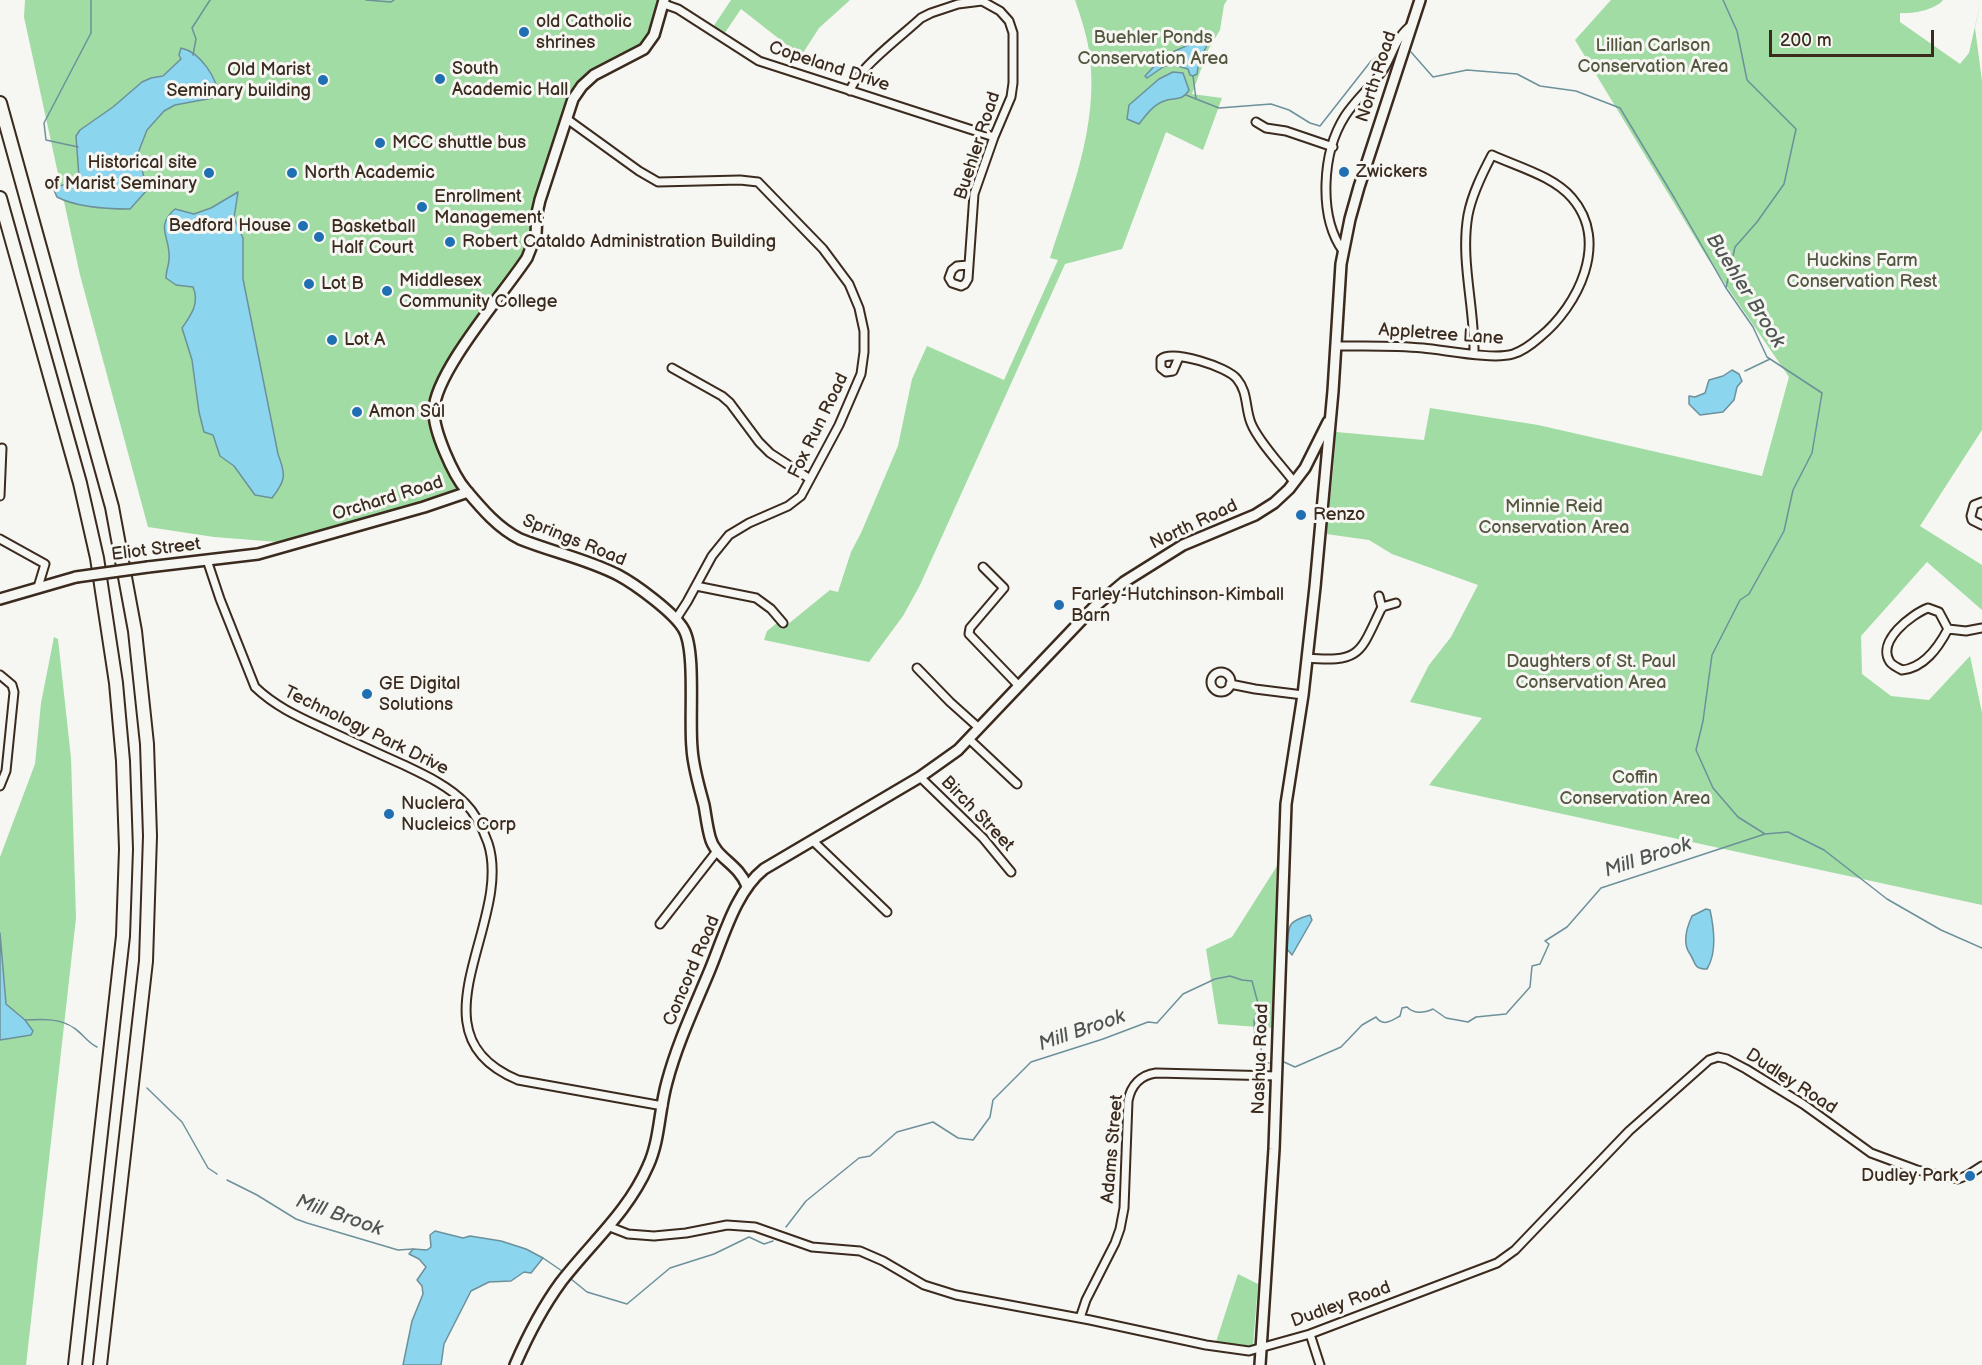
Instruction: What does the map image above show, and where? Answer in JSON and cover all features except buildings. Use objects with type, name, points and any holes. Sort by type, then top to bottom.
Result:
[{"type":"highway","points":[[0,104],[112,507],[132,612],[147,744],[150,836],[146,961],[100,1365]]},
{"type":"highway","points":[[0,198],[80,483],[97,558],[113,661],[123,761],[126,849],[123,936],[75,1365]]},
{"type":"main road","name":"North Road","points":[[1307,658],[1331,419],[1343,251],[1359,187],[1420,0]]},
{"type":"main road","name":"Springs Road","points":[[664,2],[654,35],[644,49],[602,70],[582,86],[573,99],[540,200],[536,235],[527,258],[442,380],[435,400],[434,418],[450,466],[486,513],[509,534],[619,575],[676,619],[685,632],[693,759],[710,838],[717,851],[743,876],[747,886]]},
{"type":"main road","name":"North Road","points":[[1019,686],[1093,608],[1124,582],[1183,545],[1261,511],[1280,498],[1305,468],[1331,419]]},
{"type":"main road","points":[[1305,468],[1326,474]]},
{"type":"main road","name":"Orchard Road","points":[[318,537],[468,492]]},
{"type":"main road","name":"Eliot Street","points":[[0,599],[76,578],[258,554],[318,537]]},
{"type":"main road","name":"Nashua Road","points":[[1260,1365],[1270,1236],[1285,827],[1307,658]]},
{"type":"main road","name":"Concord Road","points":[[515,1365],[531,1327],[542,1309],[562,1281],[610,1227],[635,1192],[649,1164],[666,1085],[682,1037],[747,886],[764,869],[920,777],[958,750],[1019,686]]},
{"type":"street","name":"Buehler Road","points":[[850,90],[864,70],[921,18],[944,8],[971,1],[990,4],[1000,10],[1008,21],[1012,33],[1011,97],[974,194],[968,265]]},
{"type":"street","name":"Copeland Drive","points":[[664,2],[759,61],[994,137]]},
{"type":"street","points":[[1343,251],[1337,243],[1325,196],[1325,182],[1333,147],[1345,116],[1383,70],[1402,32],[1412,25]]},
{"type":"street","name":"Fox Run Road","points":[[567,119],[658,182],[740,180],[758,182],[823,249],[849,284],[859,308],[864,331],[861,374],[839,425],[801,496],[788,506],[748,523],[729,535],[712,556],[676,619]]},
{"type":"street","points":[[1257,122],[1266,128],[1286,131],[1333,147]]},
{"type":"street","name":"Appletree Lane","points":[[1336,345],[1406,346],[1474,354],[1511,355],[1538,339],[1556,323],[1569,306],[1581,283],[1587,257],[1585,220],[1570,196],[1547,180],[1492,155],[1474,194],[1467,224],[1466,251],[1474,326],[1474,354]]},
{"type":"street","points":[[1179,357],[1221,367],[1237,379],[1244,390],[1249,418],[1254,428],[1294,482]]},
{"type":"street","points":[[672,368],[722,396],[770,453],[810,479]]},
{"type":"street","points":[[0,496],[2,448]]},
{"type":"street","points":[[1982,502],[1974,505],[1971,516],[1972,520],[1982,525]]},
{"type":"street","points":[[0,539],[45,564],[38,587]]},
{"type":"street","name":"Technology Park Drive","points":[[207,560],[255,687],[288,712],[423,774],[446,787],[465,803],[480,825],[492,861],[492,889],[470,974],[465,1012],[470,1035],[484,1058],[500,1072],[518,1080],[663,1106]]},
{"type":"street","points":[[983,567],[1004,588],[969,631],[972,639],[1019,686]]},
{"type":"street","points":[[696,586],[756,598],[783,622]]},
{"type":"street","points":[[1307,658],[1336,660],[1355,653],[1365,641],[1382,608],[1379,596]]},
{"type":"street","points":[[1382,608],[1396,603]]},
{"type":"street","points":[[1928,608],[1939,612],[1948,629],[1933,652],[1913,669],[1902,670],[1890,662],[1887,651],[1890,640],[1917,612],[1928,608]]},
{"type":"street","points":[[1948,629],[1966,631],[1982,628]]},
{"type":"street","points":[[917,668],[979,728]]},
{"type":"street","points":[[0,675],[12,685],[14,696],[6,771],[0,786]]},
{"type":"street","points":[[1230,684],[1251,689],[1303,695]]},
{"type":"street","points":[[969,739],[1017,784]]},
{"type":"street","name":"Birch Street","points":[[920,777],[983,838],[1011,872]]},
{"type":"street","points":[[813,841],[887,912]]},
{"type":"street","points":[[660,924],[717,851]]},
{"type":"street","name":"Dudley Road","points":[[610,1227],[624,1233],[647,1236],[686,1233],[727,1225],[755,1227],[812,1247],[860,1251],[938,1291],[1206,1345],[1245,1350],[1261,1349],[1310,1334],[1497,1263],[1508,1256],[1556,1209],[1629,1131],[1709,1060],[1718,1057],[1746,1069],[1803,1104],[1871,1153],[1917,1170],[1958,1179],[1982,1166]]},
{"type":"street","name":"Adams Street","points":[[1080,1318],[1086,1300],[1120,1229],[1124,1208],[1128,1101],[1133,1087],[1143,1076],[1156,1073],[1277,1076]]},
{"type":"street","points":[[1310,1334],[1320,1365]]},
{"type":"green space","points":[[25,0],[664,0],[644,49],[582,86],[554,155],[533,246],[442,380],[434,418],[468,492],[291,543],[214,537],[148,527],[80,275],[24,17]]},
{"type":"green space","points":[[731,0],[850,0],[819,28],[801,56],[741,9],[724,34],[713,27]]},
{"type":"green space","name":"Buehler Ponds Conservation Area","points":[[1075,0],[1227,0],[1220,30],[1208,50],[1192,94],[1222,98],[1203,150],[1166,132],[1122,249],[1065,264],[920,585],[903,616],[869,662],[764,640],[767,631],[777,623],[782,629],[830,590],[838,592],[851,552],[898,446],[912,379],[927,346],[1004,380],[1058,260],[1050,258],[1081,160],[1086,134],[1090,109],[1090,58]]},
{"type":"green space","points":[[1611,0],[1943,0],[1923,11],[1900,13],[1900,22],[1960,64],[1969,53],[1981,0],[1975,28],[1982,81],[1982,430],[1920,526],[1982,565],[1982,610],[1927,562],[1861,636],[1862,674],[1891,696],[1929,700],[1970,656],[1982,713],[1982,905],[1429,785],[1482,718],[1410,702],[1429,665],[1451,637],[1478,585],[1392,554],[1369,540],[1326,534],[1336,432],[1424,440],[1430,408],[1538,425],[1762,476],[1789,377],[1708,259],[1575,40]]},
{"type":"green space","points":[[54,637],[58,639],[71,758],[76,918],[26,1365],[0,1365],[0,1040],[31,1035],[32,1031],[25,1020],[6,1004],[0,933],[0,857],[35,764],[41,703]]},
{"type":"green space","points":[[1277,866],[1272,1028],[1218,1024],[1206,949],[1232,937]]},
{"type":"green space","points":[[1238,1274],[1258,1284],[1253,1346],[1216,1342]]},
{"type":"water","points":[[1197,38],[1210,40],[1199,60],[1197,74],[1190,75],[1188,69],[1171,64],[1147,78],[1145,76],[1164,56]]},
{"type":"water","points":[[181,48],[195,55],[207,67],[215,82],[218,97],[175,105],[164,111],[147,130],[138,153],[147,190],[130,209],[83,205],[57,197],[53,188],[76,181],[79,177],[76,136],[80,130],[113,107],[142,82],[163,76],[181,59],[179,55]]},
{"type":"water","points":[[1173,72],[1183,73],[1189,90],[1186,94],[1181,98],[1156,105],[1139,124],[1127,119],[1129,105],[1159,79]]},
{"type":"water","points":[[238,192],[234,218],[243,238],[243,279],[283,472],[282,482],[272,498],[255,495],[234,466],[220,456],[213,435],[204,432],[192,360],[182,328],[194,309],[195,293],[193,287],[176,285],[166,278],[169,251],[164,227],[169,215],[175,209],[194,214],[211,208]]},
{"type":"water","points":[[1732,370],[1739,374],[1742,381],[1737,387],[1734,400],[1723,412],[1700,415],[1689,404],[1689,396],[1695,397],[1705,393],[1709,380],[1723,376]]},
{"type":"water","points":[[1706,909],[1710,910],[1714,940],[1712,956],[1707,969],[1696,965],[1686,945],[1687,931],[1692,916]]},
{"type":"water","points":[[1310,915],[1312,920],[1292,955],[1287,949],[1290,926],[1297,920]]},
{"type":"water","points":[[0,933],[6,1004],[25,1020],[33,1031],[31,1035],[0,1040]]},
{"type":"water","points":[[435,1231],[463,1238],[470,1236],[501,1241],[526,1249],[543,1258],[531,1273],[524,1272],[511,1281],[489,1282],[471,1291],[444,1344],[441,1365],[403,1365],[412,1321],[423,1294],[422,1286],[417,1280],[426,1267],[419,1259],[409,1254],[413,1249],[427,1250],[431,1247],[430,1235]]},
{"type":"waterway","points":[[78,147],[46,140],[44,123],[91,33],[91,0]]},
{"type":"waterway","points":[[193,55],[196,39],[192,28],[210,0]]},
{"type":"waterway","points":[[366,0],[391,2],[394,0]]},
{"type":"waterway","points":[[1723,0],[1737,31],[1747,80],[1796,129],[1784,184],[1757,222],[1735,247],[1726,288]]},
{"type":"waterway","name":"Buehler Brook","points":[[1186,95],[1219,108],[1271,104],[1289,110],[1310,123],[1320,126],[1371,61],[1390,48]]},
{"type":"waterway","name":"Buehler Brook","points":[[1411,52],[1433,77],[1467,70],[1517,74],[1540,86],[1576,91],[1620,108],[1726,288],[1753,327],[1767,357],[1822,393],[1812,453],[1793,490],[1784,531],[1749,594],[1740,600],[1712,655],[1703,721],[1696,750],[1713,788],[1738,817],[1765,834]]},
{"type":"waterway","points":[[1193,76],[1196,99]]},
{"type":"waterway","points":[[1745,371],[1770,359]]},
{"type":"waterway","name":"Mill Brook","points":[[1284,1062],[1295,1067],[1341,1047],[1362,1025],[1376,1017],[1381,1022],[1390,1021],[1400,1016],[1402,1008],[1407,1007],[1419,1012],[1433,1009],[1446,1018],[1468,1022],[1476,1017],[1506,1014],[1530,987],[1532,966],[1540,964],[1549,944],[1545,941],[1567,927],[1601,888],[1765,834],[1788,832],[1824,850],[1887,899],[1941,930],[1982,948]]},
{"type":"waterway","name":"Mill Brook","points":[[786,1227],[806,1201],[859,1158],[870,1156],[897,1132],[933,1122],[958,1138],[973,1140],[990,1117],[993,1100],[1031,1062],[1148,1022],[1157,1023],[1183,994],[1215,979],[1230,976],[1252,981],[1259,1007],[1254,1020],[1255,1040],[1261,1048],[1263,1063],[1269,1063]]},
{"type":"waterway","name":"Mill Brook","points":[[25,1020],[44,1019],[63,1022],[77,1030],[97,1047]]},
{"type":"waterway","name":"Mill Brook","points":[[147,1088],[182,1122],[208,1168],[217,1174]]},
{"type":"waterway","name":"Mill Brook","points":[[227,1180],[296,1219],[398,1250],[413,1249]]},
{"type":"waterway","name":"Mill Brook","points":[[571,1279],[587,1292],[627,1304],[670,1268],[714,1254],[749,1237],[764,1244],[773,1241]]},
{"type":"waterway","name":"Mill Brook","points":[[543,1258],[562,1271]]},
{"type":"place","name":"old Catholic shrines","points":[[524,32]]},
{"type":"place","name":"South Academic Hall","points":[[440,79]]},
{"type":"place","name":"Old Marist Seminary building","points":[[323,80]]},
{"type":"place","name":"MCC shuttle bus","points":[[380,143]]},
{"type":"place","name":"Zwickers","points":[[1344,172]]},
{"type":"place","name":"Historical site of Marist Seminary","points":[[209,173]]},
{"type":"place","name":"North Academic","points":[[292,173]]},
{"type":"place","name":"Enrollment Management","points":[[422,207]]},
{"type":"place","name":"Bedford House","points":[[303,226]]},
{"type":"place","name":"Basketball Half Court","points":[[319,237]]},
{"type":"place","name":"Robert Cataldo Administration Building","points":[[450,242]]},
{"type":"place","name":"Lot B","points":[[309,284]]},
{"type":"place","name":"Middlesex Community College","points":[[387,291]]},
{"type":"place","name":"Lot A","points":[[332,340]]},
{"type":"place","name":"Amon Sûl","points":[[357,412]]},
{"type":"place","name":"Renzo","points":[[1301,515]]},
{"type":"place","name":"Farley-Hutchinson-Kimball Barn","points":[[1059,605]]},
{"type":"place","name":"GE Digital Solutions","points":[[367,694]]},
{"type":"place","name":"Nuclera Nucleics Corp","points":[[389,814]]},
{"type":"place","name":"Dudley Park","points":[[1970,1176]]},
{"type":"park label","name":"Lillian Carlson Conservation Area","points":[[1653,56]]},
{"type":"park label","name":"Huckins Farm Conservation Rest","points":[[1862,271]]},
{"type":"park label","name":"Minnie Reid Conservation Area","points":[[1554,517]]},
{"type":"park label","name":"Daughters of St. Paul Conservation Area","points":[[1591,672]]},
{"type":"park label","name":"Coffin Conservation Area","points":[[1635,788]]}]
